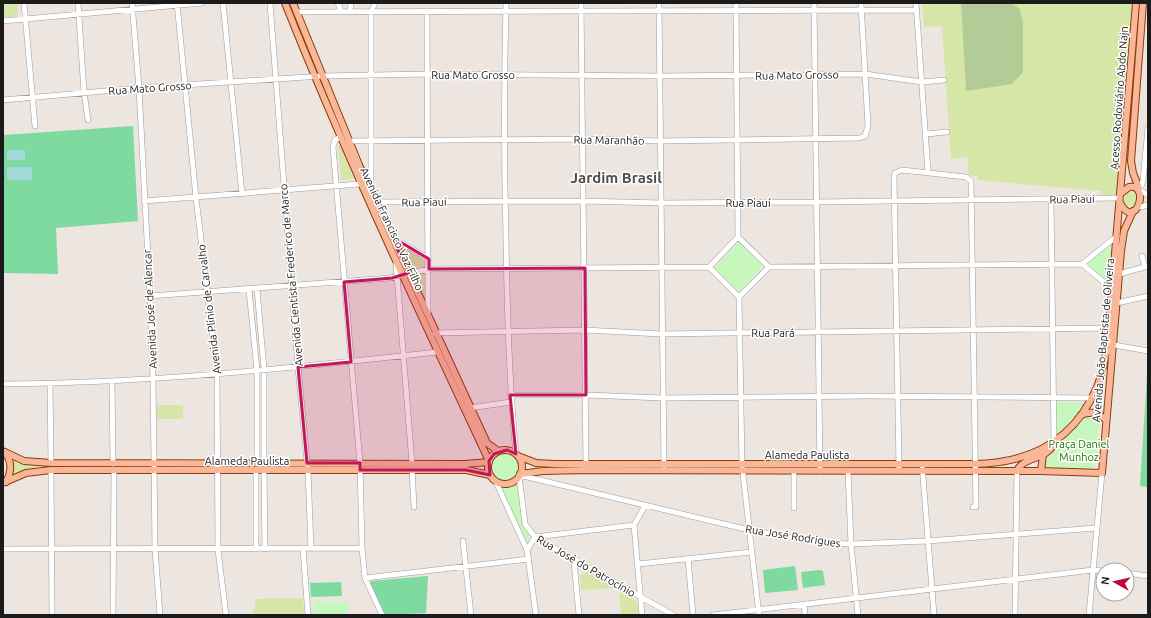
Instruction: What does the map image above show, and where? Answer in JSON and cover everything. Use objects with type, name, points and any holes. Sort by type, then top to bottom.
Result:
[{"type":"main road","name":"Avenida Francisco Vaz Filho","points":[[285,3],[360,184],[489,461]]},
{"type":"main road","name":"Avenida Francisco Vaz Filho","points":[[293,3],[349,141],[392,237],[403,275],[428,316],[487,443],[498,451]]},
{"type":"main road","name":"Acesso Rodoviário Abdo Najn","points":[[1120,199],[1136,3]]},
{"type":"main road","name":"Acesso Rodoviário Abdo Najn","points":[[1142,191],[1132,173],[1131,146],[1143,3]]},
{"type":"main road","points":[[1129,187],[1142,191],[1144,200],[1141,207],[1133,211],[1125,209],[1120,199],[1129,187]]},
{"type":"main road","name":"Avenida João Baptista de Oliveira","points":[[1080,416],[1096,390],[1108,349],[1120,199]]},
{"type":"main road","name":"Avenida João Baptista de Oliveira","points":[[1102,473],[1108,392],[1114,345],[1119,274],[1124,231],[1133,211]]},
{"type":"main road","points":[[1096,390],[1102,393],[1108,392]]},
{"type":"main road","points":[[1080,416],[1088,412],[1096,413],[1106,420]]},
{"type":"main road","name":"Alameda Paulista","points":[[975,468],[1022,458],[1054,443],[1080,416]]},
{"type":"main road","points":[[1017,471],[1021,465],[1043,455],[1051,449],[1054,443]]},
{"type":"main road","points":[[4,450],[9,457],[11,470],[4,483]]},
{"type":"main road","name":"Alameda Paulista","points":[[4,450],[24,460],[113,467]]},
{"type":"main road","points":[[507,450],[517,455],[522,465],[519,475],[510,483],[500,483],[490,475],[489,461],[498,451],[507,450]]},
{"type":"main road","name":"Alameda Paulista","points":[[517,455],[545,464],[586,467],[820,468],[899,464],[922,467],[1102,473]]},
{"type":"main road","points":[[1041,471],[1043,455]]},
{"type":"main road","name":"Alameda Paulista","points":[[4,483],[26,473],[51,470],[113,467],[308,471],[360,470],[489,461]]},
{"type":"main road","name":"Alameda Paulista","points":[[153,467],[217,464],[360,463],[466,470],[490,475]]},
{"type":"main road","name":"Alameda Paulista","points":[[519,475],[586,467]]},
{"type":"main road","name":"Alameda Paulista","points":[[742,468],[794,471],[820,468],[848,471],[899,471],[922,467]]},
{"type":"street","points":[[24,3],[36,126]]},
{"type":"street","points":[[78,3],[84,92],[88,120]]},
{"type":"street","name":"Avenida José de Alencar","points":[[132,3],[150,296],[153,378],[155,548],[160,615]]},
{"type":"street","points":[[3,21],[80,15],[177,4],[202,3]]},
{"type":"street","points":[[223,3],[242,194]]},
{"type":"street","name":"Avenida Cientista Frederico de Marco","points":[[270,3],[291,285],[308,471],[311,548]]},
{"type":"street","points":[[338,3],[341,11]]},
{"type":"street","points":[[350,11],[352,3]]},
{"type":"street","points":[[371,191],[371,12],[375,3]]},
{"type":"street","points":[[506,3],[506,268],[510,394],[517,455]]},
{"type":"street","points":[[581,3],[586,467]]},
{"type":"street","points":[[659,3],[662,398],[664,468]]},
{"type":"street","points":[[150,296],[250,290],[291,285],[390,278],[429,269],[709,267],[738,237],[739,202],[736,3]]},
{"type":"street","points":[[814,3],[820,468]]},
{"type":"street","points":[[861,3],[865,74]]},
{"type":"street","points":[[916,3],[928,172]]},
{"type":"street","name":"Avenida Plínio de Carvalho","points":[[177,4],[196,198],[217,373],[218,550],[226,615]]},
{"type":"street","points":[[297,12],[427,12],[506,10],[659,10],[736,12],[917,10]]},
{"type":"street","points":[[427,12],[428,316]]},
{"type":"street","name":"Rua Mato Grosso","points":[[3,100],[84,92],[322,76],[428,74],[582,74],[660,76],[865,74],[922,82],[944,80]]},
{"type":"street","name":"Rua Maranhão","points":[[349,141],[583,139],[660,141],[859,138],[865,136],[868,132],[865,74]]},
{"type":"street","points":[[1142,191],[1148,128]]},
{"type":"street","points":[[926,134],[947,132]]},
{"type":"street","points":[[340,137],[334,143],[336,186],[360,463],[362,548],[365,578],[382,615]]},
{"type":"street","points":[[899,471],[896,331],[897,265],[894,202],[895,173],[902,170],[970,178],[974,265],[976,507],[973,507]]},
{"type":"street","points":[[144,201],[360,184]]},
{"type":"street","points":[[1051,199],[1054,443]]},
{"type":"street","name":"Rua Piauí","points":[[376,202],[584,201],[661,203],[1120,199]]},
{"type":"street","points":[[1141,207],[1148,205]]},
{"type":"street","points":[[738,237],[769,267],[818,267],[1082,264],[1117,236]]},
{"type":"street","points":[[392,237],[429,259]]},
{"type":"street","points":[[1119,274],[1146,267],[1142,256]]},
{"type":"street","points":[[1082,264],[1112,289]]},
{"type":"street","points":[[709,267],[739,297],[742,468],[759,613]]},
{"type":"street","points":[[739,297],[769,267]]},
{"type":"street","points":[[403,275],[397,284],[414,506]]},
{"type":"street","points":[[390,278],[397,284]]},
{"type":"street","points":[[256,289],[264,369],[264,464]]},
{"type":"street","points":[[250,290],[257,370],[257,464]]},
{"type":"street","points":[[1117,303],[1148,296]]},
{"type":"street","name":"Rua Pará","points":[[435,333],[585,330],[662,334],[1110,328]]},
{"type":"street","points":[[1114,345],[1148,351]]},
{"type":"street","points":[[3,384],[50,384],[153,378],[298,367],[437,352]]},
{"type":"street","points":[[112,381],[114,549],[113,615]]},
{"type":"street","points":[[50,384],[51,463]]},
{"type":"street","points":[[510,394],[662,398],[813,398],[819,396],[1091,398]]},
{"type":"street","points":[[470,408],[511,402]]},
{"type":"street","points":[[922,467],[934,615]]},
{"type":"street","points":[[51,470],[52,615]]},
{"type":"street","points":[[256,471],[256,549]]},
{"type":"street","points":[[264,471],[265,549]]},
{"type":"street","points":[[794,471],[794,508]]},
{"type":"street","points":[[848,471],[851,544],[858,615]]},
{"type":"street","points":[[1015,615],[1017,471]]},
{"type":"street","points":[[1089,615],[1102,473]]},
{"type":"street","name":"Rua José Rodrigues","points":[[519,475],[749,530],[824,543],[851,544],[927,541],[1096,528]]},
{"type":"street","name":"Rua José do Patrocínio","points":[[519,475],[525,524],[535,537],[574,561],[673,615]]},
{"type":"street","points":[[495,480],[527,550],[536,615]]},
{"type":"street","points":[[642,615],[634,524],[645,506]]},
{"type":"street","points":[[527,550],[535,537],[634,524]]},
{"type":"street","points":[[463,541],[471,615]]},
{"type":"street","points":[[3,549],[51,550],[155,548],[218,550],[362,548]]},
{"type":"street","points":[[303,548],[308,615]]},
{"type":"street","points":[[638,564],[751,552]]},
{"type":"street","points":[[365,578],[529,559]]},
{"type":"street","points":[[688,559],[693,615]]},
{"type":"street","points":[[574,561],[579,615]]},
{"type":"street","points":[[713,615],[759,613],[856,597],[1093,570]]},
{"type":"street","points":[[1135,574],[1148,576]]},
{"type":"street","points":[[804,605],[805,615]]},
{"type":"highlighted area","points":[[392,237],[429,259],[429,269],[585,268],[586,395],[510,395],[516,454],[507,450],[494,454],[489,461],[490,475],[466,470],[360,470],[360,463],[307,463],[298,367],[351,362],[344,282],[392,278],[408,273]]},
{"type":"green space","points":[[3,3],[18,3],[17,17],[3,17]]},
{"type":"green space","points":[[922,3],[961,4],[966,91],[1023,22],[1020,9],[1009,3],[1133,3],[1120,193],[1116,196],[1101,195],[1101,191],[978,180],[977,176],[969,175],[967,157],[951,159],[942,26],[924,27]]},
{"type":"green space","points":[[955,3],[1011,3],[1020,9],[1023,22],[1023,72],[1012,84],[966,91],[961,4]]},
{"type":"green space","points":[[133,126],[138,221],[56,228],[58,274],[3,273],[3,135]]},
{"type":"green space","points":[[338,146],[340,146],[354,179],[341,180]]},
{"type":"green space","points":[[1128,192],[1134,192],[1138,196],[1138,202],[1134,206],[1128,206],[1124,202],[1124,196]]},
{"type":"green space","points":[[739,242],[763,266],[739,292],[714,268]]},
{"type":"green space","points":[[401,246],[423,260],[426,263],[425,266],[413,269],[409,268]]},
{"type":"green space","points":[[1110,246],[1113,247],[1109,283],[1087,266],[1087,263]]},
{"type":"green space","points":[[422,274],[426,276],[426,300],[424,301],[413,277]]},
{"type":"green space","points":[[1147,375],[1148,376],[1148,487],[1140,486]]},
{"type":"green space","name":"Praça Daniel Munhoz","points":[[1055,402],[1085,403],[1059,435],[1056,432]]},
{"type":"green space","points":[[157,405],[183,405],[183,419],[157,419]]},
{"type":"green space","name":"Praça Daniel Munhoz","points":[[1082,418],[1093,418],[1100,422],[1094,468],[1045,468],[1044,463],[1046,459],[1055,452]]},
{"type":"green space","points":[[505,454],[514,458],[518,467],[514,476],[505,480],[496,476],[492,467],[496,458]]},
{"type":"green space","points":[[13,460],[40,467],[13,474]]},
{"type":"green space","points":[[518,482],[525,527],[531,537],[526,542],[501,487],[510,486]]},
{"type":"green space","points":[[795,566],[798,590],[765,593],[763,570]]},
{"type":"green space","points":[[823,571],[825,585],[803,588],[801,572]]},
{"type":"green space","points":[[588,572],[615,588],[581,590],[580,575]]},
{"type":"green space","points":[[428,576],[426,613],[384,615],[370,583],[371,581]]},
{"type":"green space","points":[[341,582],[342,596],[311,597],[310,583]]},
{"type":"green space","points":[[619,590],[637,602],[638,615],[621,615]]},
{"type":"green space","points":[[303,598],[304,615],[253,615],[256,599]]},
{"type":"green space","points":[[313,601],[348,602],[348,615],[310,615],[309,613],[314,612]]},
{"type":"water","points":[[7,150],[25,150],[25,160],[7,160]]},
{"type":"water","points":[[7,167],[32,167],[32,180],[7,180]]},
{"type":"district","name":"Jardim Brasil","points":[[616,177]]}]
